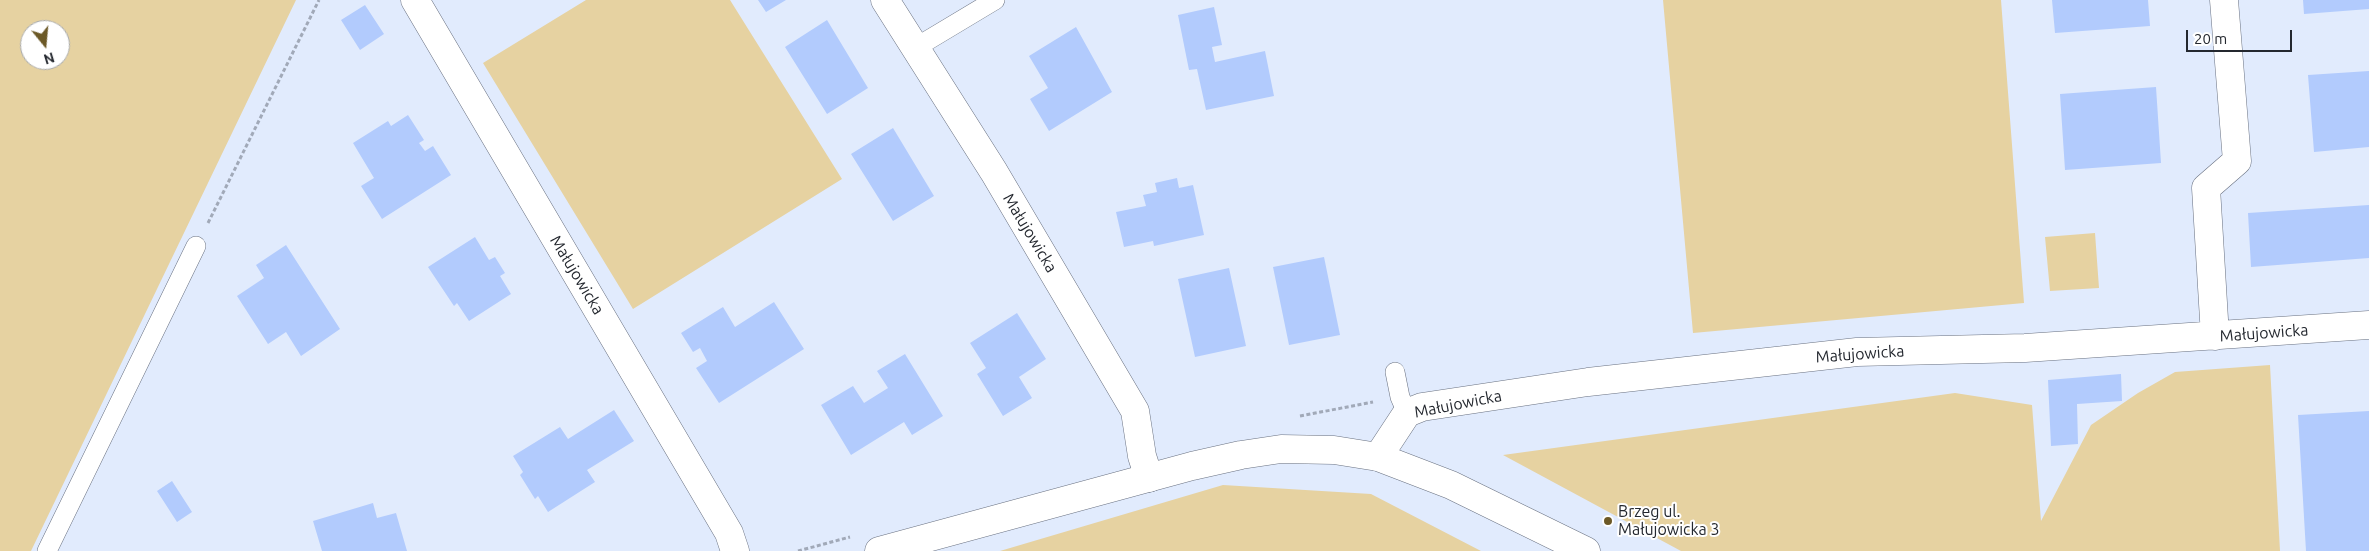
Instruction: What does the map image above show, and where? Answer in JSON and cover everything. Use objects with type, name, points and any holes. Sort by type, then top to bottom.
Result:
[{"type":"street","name":"Małujowicka","points":[[415,0],[729,533],[735,551]]},
{"type":"street","name":"Małujowicka","points":[[885,0],[994,172],[1135,411],[1142,456],[1149,478]]},
{"type":"street","points":[[2215,336],[2206,188],[2237,161],[2224,0]]},
{"type":"street","name":"Małujowicka","points":[[1378,457],[1407,413],[1422,407],[1588,382],[1857,352],[2025,348],[2369,325]]},
{"type":"street","points":[[879,551],[1240,454],[1281,449],[1334,450],[1378,457],[1451,484],[1586,551]]},
{"type":"lane","points":[[916,48],[995,0]]},
{"type":"lane","points":[[48,551],[196,246]]},
{"type":"lane","points":[[1395,372],[1400,397],[1407,413]]},
{"type":"path","points":[[196,246],[319,0]]},
{"type":"shaded area","points":[[0,0],[296,0],[31,551],[0,551]]},
{"type":"shaded area","points":[[586,0],[730,0],[842,179],[633,309],[483,63]]},
{"type":"shaded area","points":[[1663,0],[2001,0],[2024,303],[1693,333]]},
{"type":"shaded area","points":[[2095,233],[2099,288],[2050,291],[2045,237]]},
{"type":"shaded area","points":[[2270,365],[2280,551],[1681,551],[1503,455],[1955,393],[2032,405],[2041,521],[2091,425],[2138,393],[2175,372]]},
{"type":"shaded area","points":[[1223,485],[1371,494],[1481,551],[1000,551]]},
{"type":"building","points":[[758,0],[786,0],[766,12]]},
{"type":"building","points":[[2052,0],[2148,0],[2150,26],[2055,33]]},
{"type":"building","points":[[2303,0],[2369,0],[2369,9],[2304,14]]},
{"type":"building","points":[[365,5],[384,34],[360,50],[341,20]]},
{"type":"building","points":[[1214,7],[1222,45],[1212,47],[1215,62],[1265,51],[1274,96],[1206,110],[1197,69],[1189,70],[1178,15]]},
{"type":"building","points":[[827,20],[868,88],[827,114],[785,47]]},
{"type":"building","points":[[1076,27],[1112,92],[1049,131],[1030,99],[1048,88],[1029,56]]},
{"type":"building","points":[[2369,71],[2369,147],[2314,152],[2308,75]]},
{"type":"building","points":[[2156,87],[2161,163],[2065,170],[2060,94]]},
{"type":"building","points":[[408,115],[424,140],[419,143],[425,151],[433,146],[451,175],[382,219],[361,186],[374,178],[353,143],[388,121],[391,126]]},
{"type":"building","points":[[893,128],[934,196],[893,221],[851,154]]},
{"type":"building","points":[[1177,178],[1179,188],[1193,185],[1204,235],[1154,246],[1153,241],[1124,247],[1116,212],[1146,206],[1143,195],[1157,192],[1155,183]]},
{"type":"building","points":[[2369,205],[2369,258],[2251,267],[2248,213]]},
{"type":"building","points":[[475,237],[489,260],[495,257],[505,273],[500,276],[511,294],[469,321],[457,303],[454,306],[428,267]]},
{"type":"building","points":[[286,245],[340,329],[301,356],[286,332],[268,344],[237,296],[264,278],[256,265]]},
{"type":"building","points":[[1324,257],[1340,335],[1289,345],[1273,267]]},
{"type":"building","points":[[1229,268],[1246,346],[1195,357],[1178,279]]},
{"type":"building","points":[[774,302],[804,349],[719,403],[696,368],[707,361],[700,348],[693,352],[681,333],[723,307],[735,327]]},
{"type":"building","points":[[1017,313],[1046,359],[1019,377],[1032,398],[1003,416],[977,374],[986,368],[970,343]]},
{"type":"building","points":[[905,354],[943,416],[912,435],[904,422],[851,455],[821,405],[853,386],[864,403],[888,388],[877,371]]},
{"type":"building","points":[[2121,374],[2122,401],[2077,404],[2078,444],[2051,446],[2048,380]]},
{"type":"building","points":[[614,410],[634,441],[587,470],[595,482],[548,512],[538,496],[535,499],[520,475],[523,472],[513,456],[560,427],[568,439]]},
{"type":"building","points":[[2369,411],[2369,551],[2306,551],[2298,415]]},
{"type":"building","points":[[172,481],[192,512],[177,522],[157,491]]},
{"type":"building","points":[[373,503],[377,518],[396,513],[407,551],[322,551],[313,521]]},
{"type":"place","name":"Brzeg ul. Małujowicka 3","points":[[1608,521]]}]
